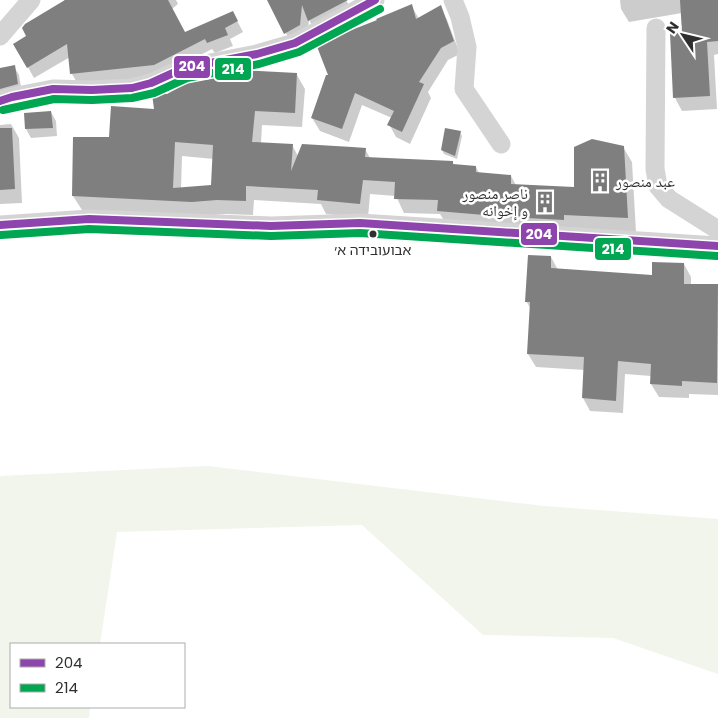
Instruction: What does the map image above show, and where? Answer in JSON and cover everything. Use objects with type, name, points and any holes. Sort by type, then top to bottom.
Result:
[{"type":"street","points":[[0,36],[31,0]]},
{"type":"street","points":[[0,101],[52,89],[132,88],[150,83],[184,68],[257,54],[295,43],[375,0]]},
{"type":"street","points":[[452,0],[460,17],[466,47],[464,89],[501,144]]},
{"type":"street","points":[[656,28],[655,169],[658,186],[669,199],[718,230]]},
{"type":"street","points":[[0,225],[89,219],[271,226],[360,224],[718,246]]},
{"type":"shaded area","points":[[208,466],[544,506],[718,519],[718,674],[613,638],[483,635],[362,525],[117,532],[100,643],[10,643],[10,708],[90,708],[89,718],[0,718],[0,476]]},
{"type":"building","points":[[65,0],[168,0],[185,32],[233,11],[238,21],[225,28],[228,35],[207,43],[205,39],[154,65],[70,74],[67,44],[27,68],[13,44],[26,36],[22,28],[25,24]]},
{"type":"building","points":[[267,0],[348,0],[308,21],[302,5],[300,25],[284,34]]},
{"type":"building","points":[[680,0],[718,0],[718,41],[707,42],[710,96],[673,98],[670,33],[682,32]]},
{"type":"building","points":[[412,4],[416,19],[441,5],[454,41],[441,48],[419,82],[424,84],[402,132],[387,125],[394,111],[355,93],[342,129],[311,118],[326,75],[328,75],[316,44]]},
{"type":"building","points":[[15,65],[18,84],[0,89],[0,68]]},
{"type":"building","points":[[238,70],[297,73],[295,113],[255,111],[252,142],[293,144],[291,171],[302,144],[366,148],[365,157],[453,161],[453,164],[476,166],[476,172],[511,175],[511,184],[574,187],[574,147],[592,139],[624,146],[628,218],[564,215],[564,220],[437,211],[438,200],[394,199],[395,182],[363,180],[360,204],[317,200],[318,190],[246,186],[246,201],[217,200],[192,202],[72,196],[73,137],[109,137],[111,106],[154,109],[152,94],[158,92],[167,94],[198,77],[222,72],[238,73]],"holes":[[[175,142],[213,145],[211,185],[173,188]]]},
{"type":"building","points":[[51,111],[53,128],[25,129],[24,113]]},
{"type":"building","points":[[0,128],[12,128],[15,189],[0,190]]},
{"type":"building","points":[[445,128],[461,131],[455,156],[441,150]]},
{"type":"building","points":[[528,255],[551,256],[551,268],[652,275],[652,262],[684,263],[684,284],[718,284],[717,383],[682,381],[682,386],[650,384],[651,364],[618,361],[616,401],[582,398],[584,357],[527,354],[530,302],[525,302]]},
{"type":"transit line","name":"204","points":[[0,101],[53,89],[132,88],[151,83],[184,68],[257,54],[295,43],[375,0]]},
{"type":"transit line","name":"214","points":[[3,110],[54,99],[132,98],[154,93],[187,78],[259,64],[299,52],[380,9]]},
{"type":"transit line","name":"204","points":[[0,225],[89,219],[271,226],[360,223],[718,246]]},
{"type":"transit line","name":"214","points":[[1,235],[89,229],[271,236],[360,233],[717,256]]},
{"type":"place","name":"عبد منصور","points":[[600,181]]},
{"type":"place","name":"ناصر منصور و إخوانه","points":[[545,202]]},
{"type":"place","name":"אבועובידה א׳","points":[[373,234]]}]
